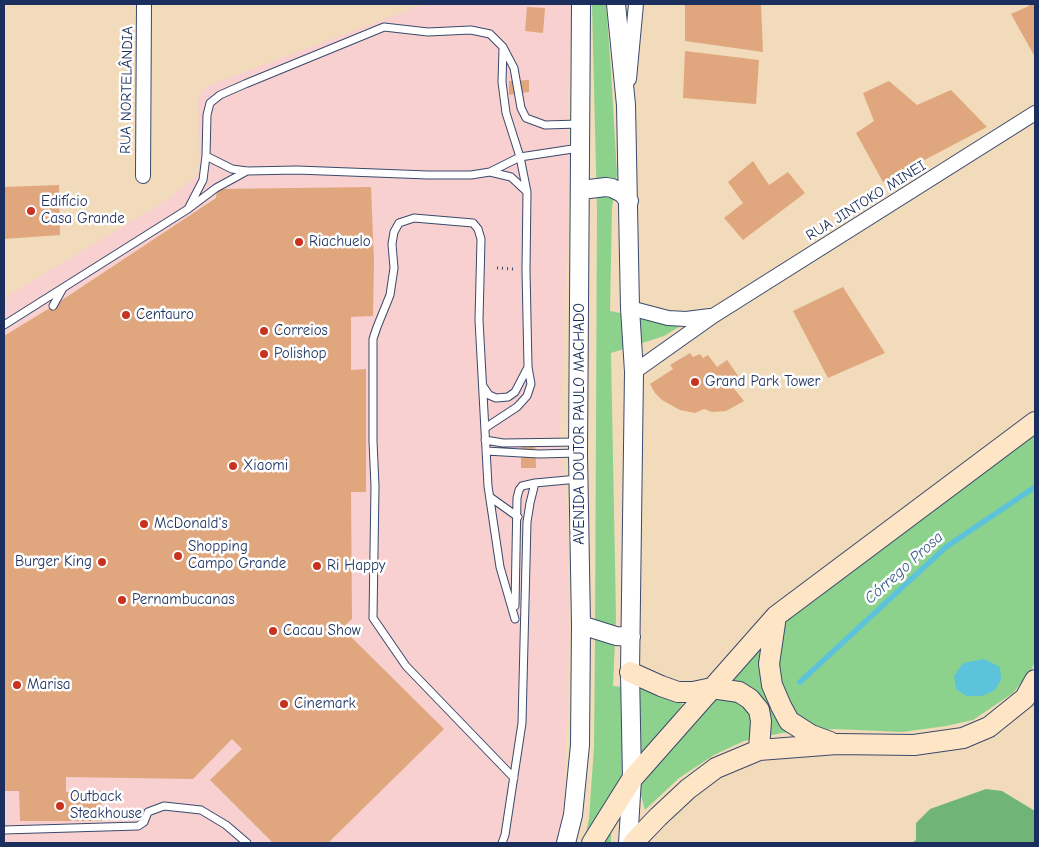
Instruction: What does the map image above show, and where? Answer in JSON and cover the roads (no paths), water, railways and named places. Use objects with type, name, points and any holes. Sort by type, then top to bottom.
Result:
[{"type":"main road","points":[[592,843],[632,779],[776,616],[1035,422]]},
{"type":"main road","points":[[776,616],[769,664],[772,685],[781,706],[789,721],[811,735],[837,744]]},
{"type":"main road","points":[[630,672],[678,692],[693,692],[712,688],[739,692],[750,699],[758,710],[760,720],[759,750]]},
{"type":"main road","points":[[633,843],[658,817],[716,768],[759,750],[837,744],[914,745],[963,738],[989,727],[1025,698],[1035,680]]},
{"type":"street","name":"RUA NORTELÂNDIA","points":[[143,176],[144,4]]},
{"type":"street","name":"AVENIDA DOUTOR PAULO MACHADO","points":[[566,843],[573,815],[580,745],[580,4]]},
{"type":"street","points":[[616,4],[626,105],[630,308],[634,372],[630,672],[632,779],[628,843]]},
{"type":"street","points":[[626,105],[636,4]]},
{"type":"street","name":"RUA JINTOKO MINEI","points":[[634,372],[713,316],[1035,113]]},
{"type":"street","points":[[581,190],[612,188],[622,193],[629,201]]},
{"type":"street","name":"RUA JINTOKO MINEI","points":[[630,308],[668,318],[686,320],[713,316]]},
{"type":"street","points":[[581,625],[616,636],[631,637]]},
{"type":"lane","points":[[188,209],[203,180],[206,156],[207,115],[210,103],[220,95],[384,27],[428,32],[472,30],[490,34],[503,47],[514,68],[521,108],[526,118],[545,125],[580,124]]},
{"type":"lane","points":[[485,428],[517,407],[527,396],[531,384],[528,367],[527,192],[520,157],[506,113],[502,82],[503,47]]},
{"type":"lane","points":[[206,156],[232,169],[247,171],[297,170],[471,175],[490,172],[520,157],[580,148]]},
{"type":"lane","points":[[4,325],[188,209],[216,188],[247,171]]},
{"type":"lane","points":[[490,172],[510,177],[527,192]]},
{"type":"lane","points":[[514,778],[406,666],[373,618],[375,486],[372,396],[373,340],[390,296],[394,268],[392,244],[394,232],[399,223],[414,218],[473,223],[478,229],[481,239],[479,320],[490,497],[500,567],[516,619]]},
{"type":"lane","points":[[53,306],[63,287]]},
{"type":"lane","points":[[483,386],[489,395],[496,398],[508,397],[515,392],[528,367]]},
{"type":"lane","points":[[485,440],[579,448]]},
{"type":"lane","points":[[486,450],[532,454],[579,448]]},
{"type":"lane","points":[[516,619],[514,591],[516,516],[519,490],[522,486],[535,483],[579,479]]},
{"type":"lane","points":[[502,843],[505,835],[522,723],[527,522],[535,483]]},
{"type":"lane","points":[[490,497],[527,522]]},
{"type":"lane","points":[[516,619],[525,617]]},
{"type":"lane","points":[[4,830],[138,826],[144,822],[148,811],[164,806],[201,810],[226,826],[247,843]]},
{"type":"water","points":[[984,659],[1000,667],[1001,680],[995,690],[982,696],[966,696],[956,689],[954,676],[963,663]]},
{"type":"waterway","name":"Córrego Prosa","points":[[800,682],[946,547],[1035,487]]},
{"type":"place","name":"Edifício Casa Grande","points":[[31,211]]},
{"type":"place","name":"Riachuelo","points":[[299,242]]},
{"type":"place","name":"Centauro","points":[[126,315]]},
{"type":"place","name":"Correios","points":[[264,331]]},
{"type":"place","name":"Polishop","points":[[264,354]]},
{"type":"place","name":"Grand Park Tower","points":[[695,382]]},
{"type":"place","name":"Xiaomi","points":[[233,466]]},
{"type":"place","name":"McDonald's","points":[[144,524]]},
{"type":"place","name":"Shopping Campo Grande","points":[[178,556]]},
{"type":"place","name":"Burger King","points":[[102,562]]},
{"type":"place","name":"Ri Happy","points":[[317,566]]},
{"type":"place","name":"Pernambucanas","points":[[122,600]]},
{"type":"place","name":"Cacau Show","points":[[273,631]]},
{"type":"place","name":"Marisa","points":[[17,685]]},
{"type":"place","name":"Cinemark","points":[[284,704]]},
{"type":"place","name":"Outback Steakhouse","points":[[60,806]]}]
